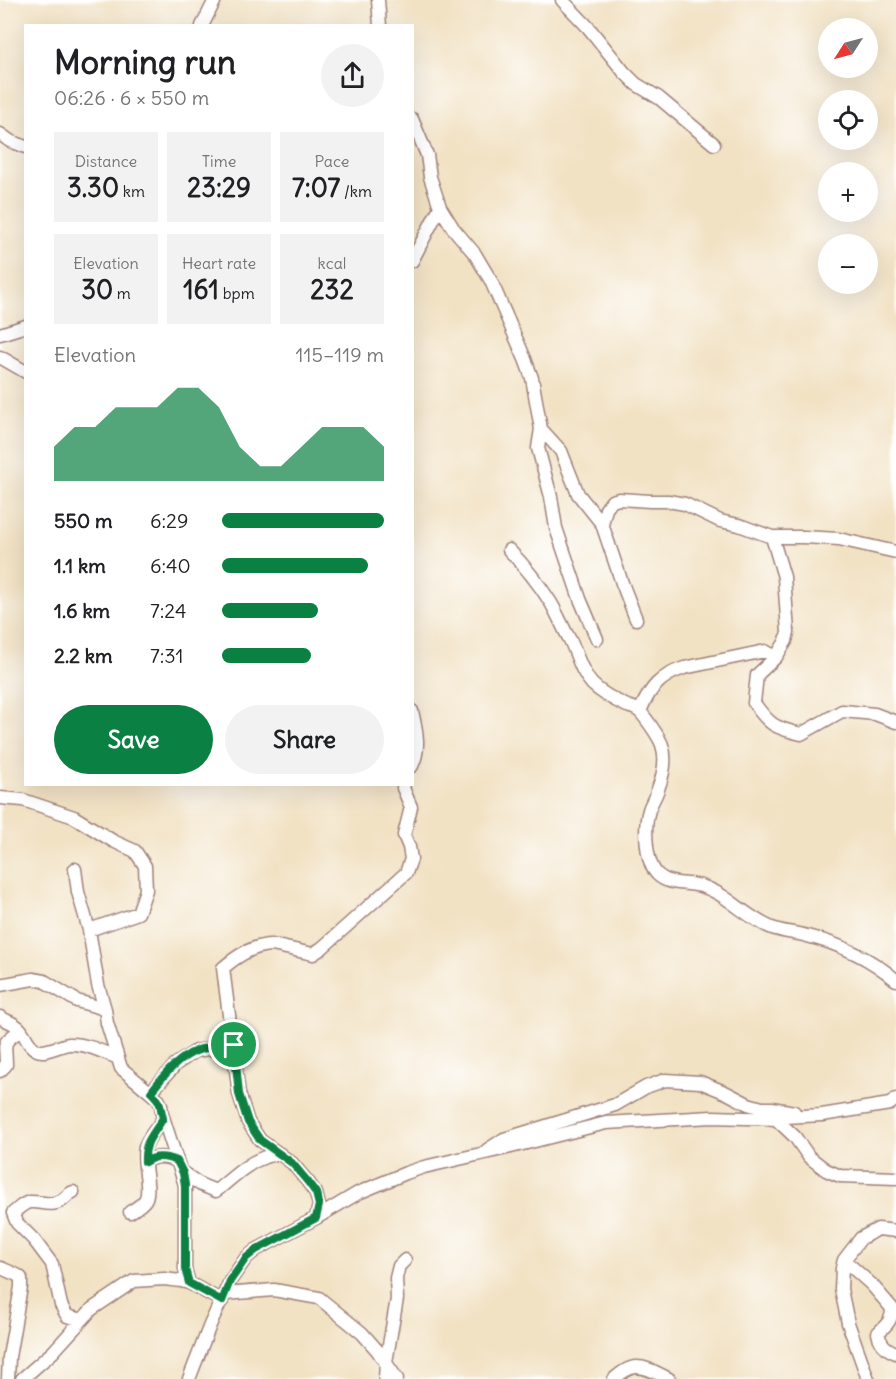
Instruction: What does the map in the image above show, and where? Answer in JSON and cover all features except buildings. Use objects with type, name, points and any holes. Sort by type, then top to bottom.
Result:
[{"type":"street","points":[[203,24],[215,0]]},
{"type":"street","points":[[378,0],[381,24]]},
{"type":"street","points":[[562,0],[636,84],[659,98],[714,144]]},
{"type":"street","points":[[414,124],[427,155],[430,177],[440,207],[453,228],[475,254],[491,281],[532,378],[541,429],[538,448],[551,497],[556,528],[597,639]]},
{"type":"street","points":[[0,134],[24,146]]},
{"type":"street","points":[[414,257],[440,207]]},
{"type":"street","points":[[0,334],[24,327]]},
{"type":"street","points":[[0,357],[24,371]]},
{"type":"street","points":[[541,429],[561,451],[578,494],[602,524],[636,619]]},
{"type":"street","points":[[602,524],[606,509],[612,501],[619,499],[668,501],[685,504],[720,521],[772,537],[839,539],[896,552]]},
{"type":"street","points":[[772,537],[784,577],[788,633],[776,657],[757,675],[754,702],[770,723],[781,729],[801,734],[842,711],[875,714],[896,722]]},
{"type":"street","points":[[509,550],[525,566],[551,603],[576,651],[584,673],[591,682],[612,700],[640,711],[662,744],[664,770],[647,816],[647,853],[657,874],[671,882],[702,887],[772,928],[829,941],[845,948],[875,964],[896,980]]},
{"type":"street","points":[[640,711],[646,696],[671,672],[765,651],[776,657]]},
{"type":"street","points":[[414,721],[418,740],[414,763]]},
{"type":"street","points":[[316,1218],[319,1205],[316,1193],[292,1163],[260,1140],[248,1122],[239,1094],[223,968],[243,953],[265,945],[312,954],[322,948],[406,873],[411,859],[404,835],[411,807],[404,786]]},
{"type":"street","points":[[0,798],[23,800],[74,817],[113,841],[135,851],[145,866],[146,890],[138,913],[89,930]]},
{"type":"street","points":[[75,869],[78,892],[89,930],[98,985],[121,1068],[158,1099],[177,1161],[183,1173],[185,1269],[189,1283]]},
{"type":"street","points":[[0,985],[33,979],[44,981],[77,1001],[105,1009]]},
{"type":"street","points":[[0,1017],[21,1030],[36,1050],[42,1052],[69,1044],[100,1050],[118,1058]]},
{"type":"street","points":[[0,1071],[6,1065],[3,1045],[6,1040],[21,1030]]},
{"type":"street","points":[[151,1092],[176,1064],[196,1051],[234,1045]]},
{"type":"street","points":[[479,1154],[504,1139],[615,1105],[646,1087],[665,1080],[700,1082],[748,1104],[807,1115]]},
{"type":"street","points":[[189,1379],[230,1281],[246,1258],[256,1250],[358,1193],[406,1173],[606,1123],[712,1117],[776,1119],[822,1115],[894,1104]]},
{"type":"street","points":[[130,1212],[145,1200],[147,1192],[145,1147],[163,1118]]},
{"type":"street","points":[[776,1119],[795,1137],[809,1157],[826,1170],[840,1176],[896,1178]]},
{"type":"street","points":[[183,1173],[201,1185],[216,1191],[264,1157],[280,1154]]},
{"type":"street","points":[[145,1162],[162,1156],[177,1161]]},
{"type":"street","points":[[73,1192],[70,1192],[60,1202],[26,1203],[13,1213],[17,1223],[34,1240],[52,1264],[61,1305],[67,1316],[82,1320]]},
{"type":"street","points":[[868,1379],[848,1323],[841,1289],[842,1268],[844,1260],[861,1238],[878,1229],[896,1231]]},
{"type":"street","points":[[385,1379],[398,1299],[396,1278],[399,1266],[405,1260]]},
{"type":"street","points":[[844,1260],[872,1285],[894,1311],[888,1324],[878,1333],[885,1347],[896,1353]]},
{"type":"street","points":[[1,1268],[21,1278],[18,1310],[9,1357],[8,1379]]},
{"type":"street","points":[[22,1379],[53,1352],[92,1309],[134,1281],[164,1279],[189,1283],[223,1297],[274,1290],[319,1298],[362,1334],[397,1379]]},
{"type":"street","points":[[614,1379],[630,1375],[632,1367],[639,1367],[669,1379]]},
{"type":"route","points":[[234,1045],[239,1094],[248,1122],[260,1140],[292,1163],[316,1193],[319,1205],[316,1218],[256,1250],[246,1258],[230,1281],[222,1301],[189,1283],[185,1269],[185,1185],[183,1173],[177,1161],[162,1156],[145,1162],[145,1147],[163,1118],[161,1105],[151,1092],[155,1086],[176,1064],[196,1051],[234,1045]]}]
